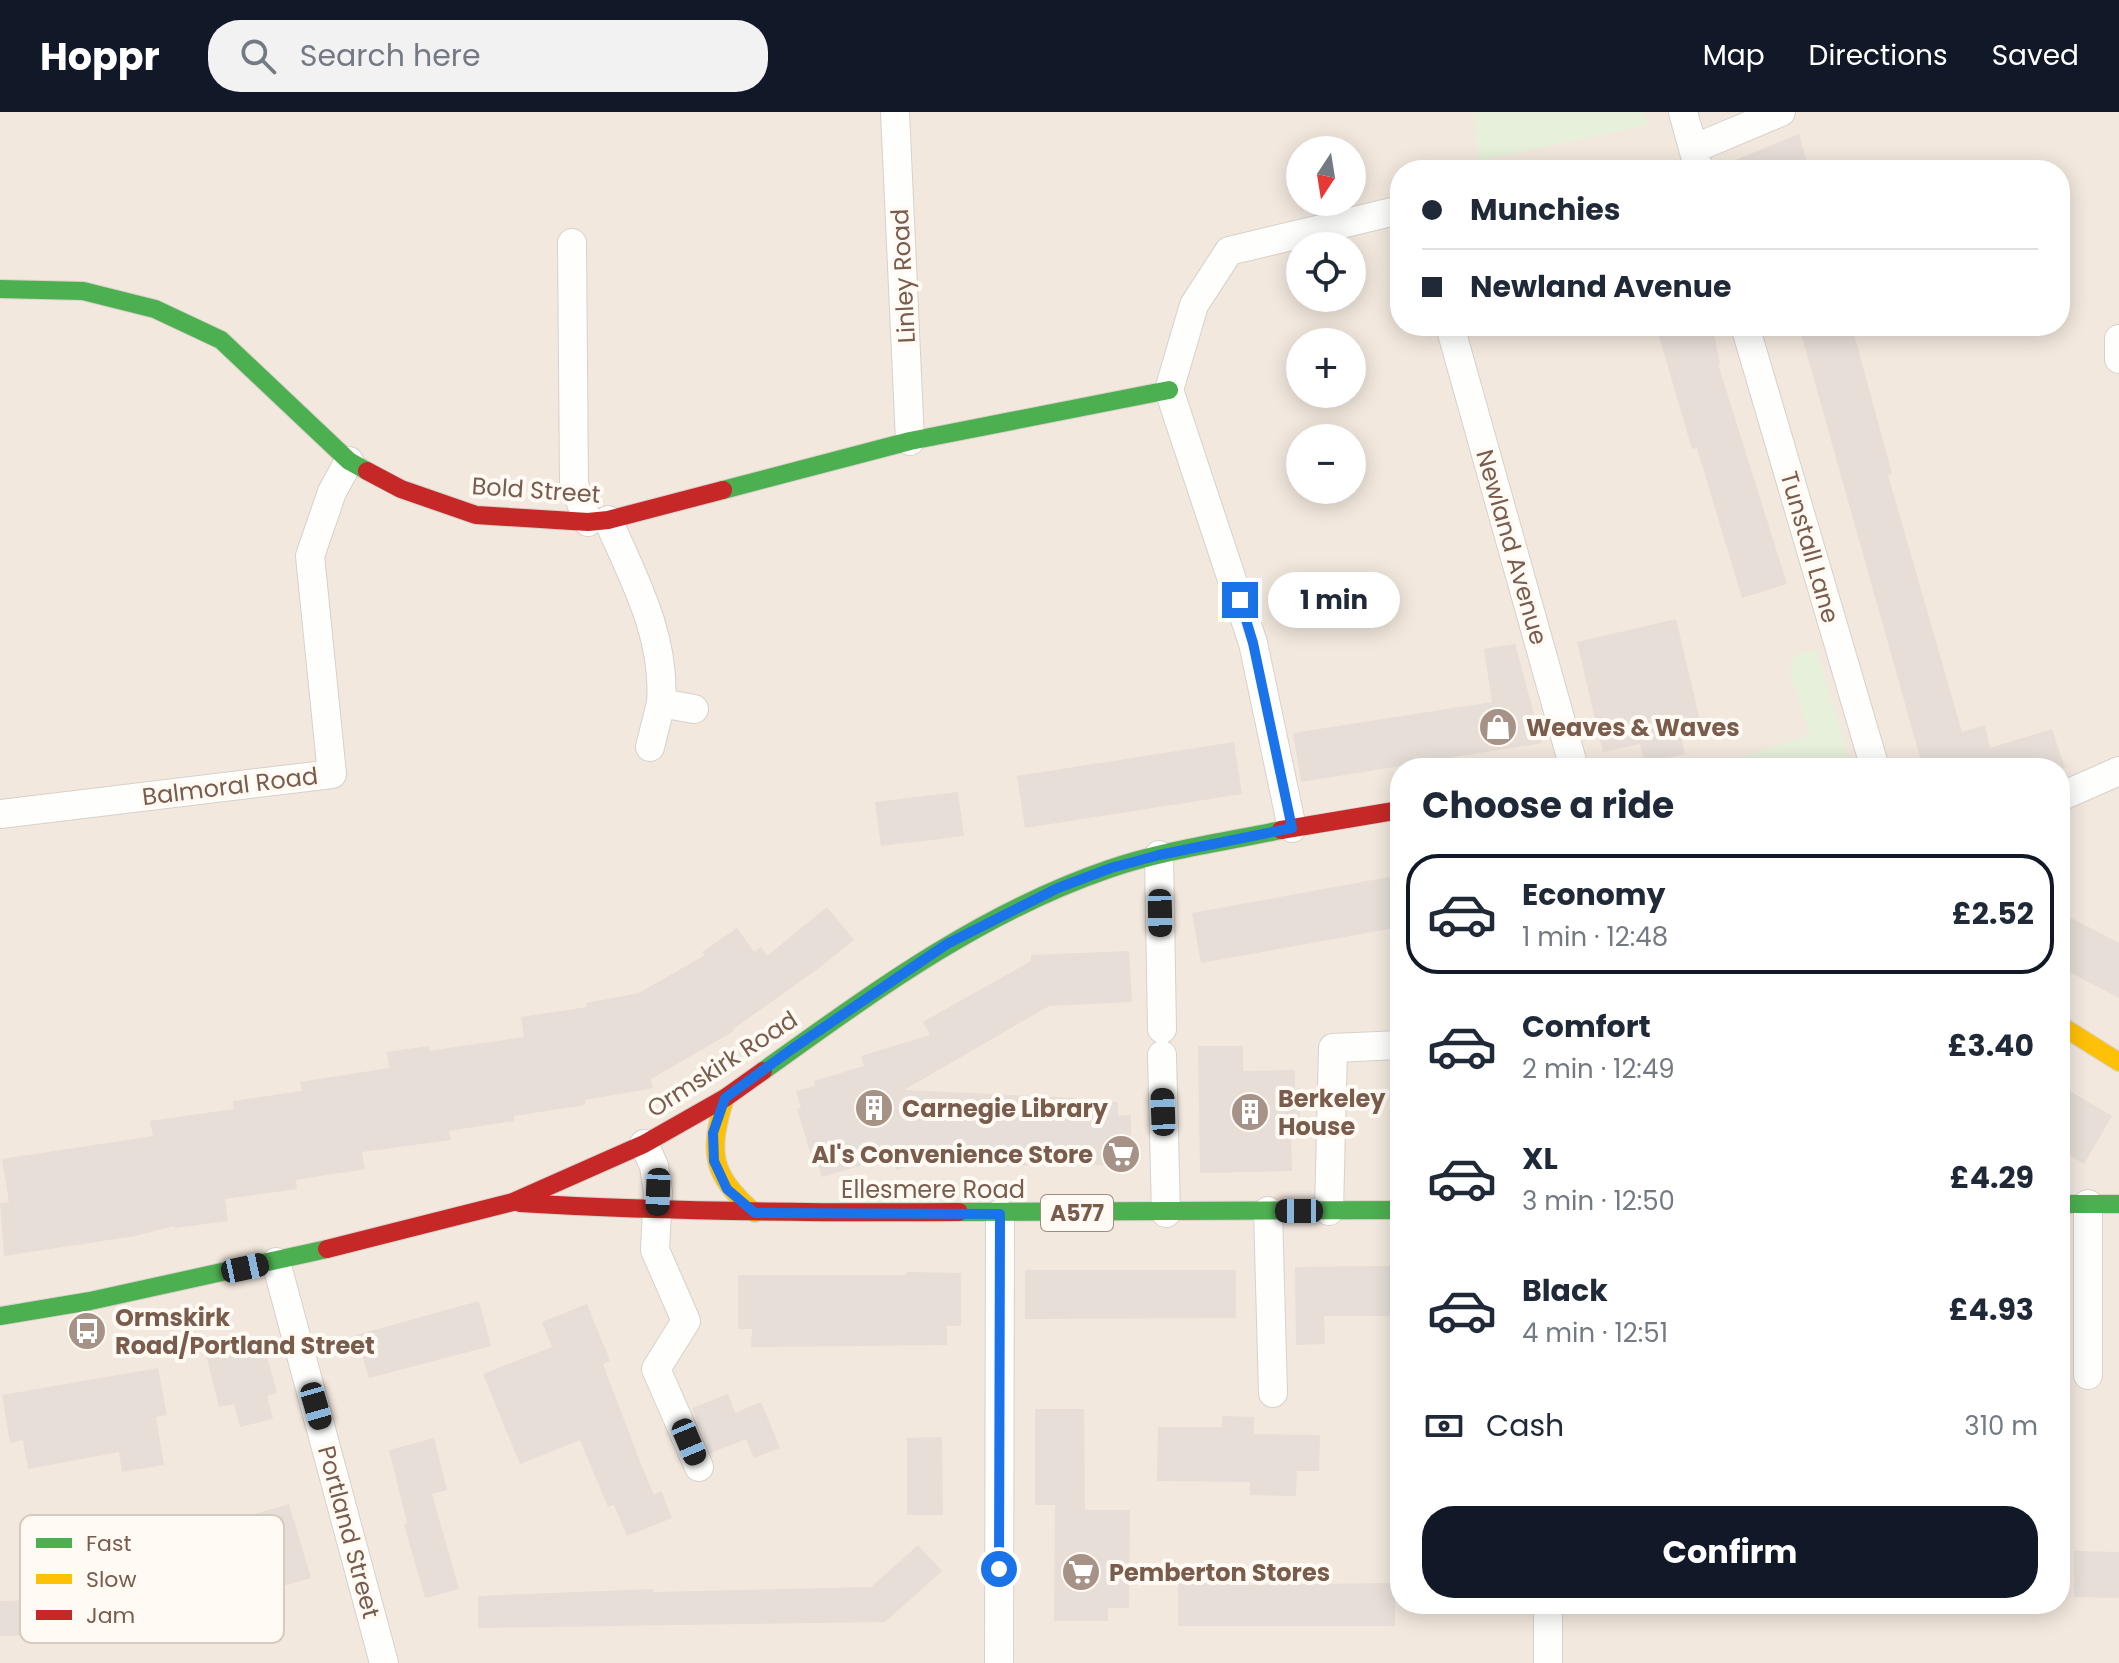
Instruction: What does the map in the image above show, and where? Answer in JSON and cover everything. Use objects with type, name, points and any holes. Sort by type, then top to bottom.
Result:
[{"type":"main road","name":"Bold Street","points":[[0,289],[83,291],[155,309],[221,340],[349,461],[401,489],[476,515],[598,521],[910,441],[1169,390]]},
{"type":"main road","name":"Ormskirk Road","points":[[0,1316],[90,1301],[276,1262],[513,1202],[644,1144],[725,1098],[882,986],[947,944],[1058,888],[1111,868],[1159,855],[1390,812]]},
{"type":"main road","points":[[2070,1031],[2119,1062]]},
{"type":"main road","points":[[725,1098],[713,1133],[714,1161],[727,1189],[755,1213]]},
{"type":"main road","name":"Ellesmere Road","points":[[513,1202],[658,1211],[755,1213],[1390,1210]]},
{"type":"main road","points":[[2070,1204],[2119,1204]]},
{"type":"street","name":"Linley Road","points":[[895,112],[910,441]]},
{"type":"street","points":[[1683,112],[1696,159],[1781,112]]},
{"type":"street","points":[[1292,828],[1253,643],[1169,390],[1194,305],[1229,251],[1390,212]]},
{"type":"street","points":[[572,243],[574,484],[598,521],[654,625],[663,676],[661,703],[650,747]]},
{"type":"street","name":"Newland Avenue","points":[[1453,336],[1571,758]]},
{"type":"street","name":"Tunstall Lane","points":[[1748,336],[1872,758]]},
{"type":"street","points":[[2119,339],[2119,359]]},
{"type":"street","name":"Balmoral Road","points":[[0,814],[332,774],[310,556],[332,492],[349,461]]},
{"type":"street","points":[[661,703],[694,709]]},
{"type":"street","points":[[2070,793],[2119,771]]},
{"type":"street","points":[[1159,855],[1166,1213]]},
{"type":"street","points":[[1329,1211],[1333,1048],[1390,1045]]},
{"type":"street","points":[[644,1144],[654,1166],[658,1192],[655,1250],[686,1321],[656,1369],[699,1467]]},
{"type":"street","points":[[2088,1204],[2088,1375]]},
{"type":"street","points":[[1268,1211],[1273,1393]]},
{"type":"street","points":[[999,1663],[1000,1214]]},
{"type":"street","name":"Portland Street","points":[[276,1262],[384,1663]]},
{"type":"street","points":[[1548,1614],[1548,1663]]},
{"type":"shaded area","points":[[0,112],[2119,112],[2119,1663],[0,1663]]},
{"type":"green space","points":[[1474,112],[1645,112],[1647,125],[1478,160]]},
{"type":"green space","points":[[1816,649],[1849,758],[1738,758],[1810,735],[1790,672],[1794,656]]},
{"type":"building","points":[[1799,134],[1806,160],[1736,160]]},
{"type":"building","points":[[1659,336],[1714,336],[1718,364],[1787,584],[1742,598],[1697,448],[1692,449]]},
{"type":"building","points":[[1802,336],[1855,336],[1892,474],[1888,475],[1962,732],[1985,725],[1990,748],[2052,729],[2062,758],[1920,758]]},
{"type":"building","points":[[1676,619],[1702,729],[1680,734],[1685,754],[1644,758],[1640,744],[1603,752],[1577,642]]},
{"type":"building","points":[[1515,644],[1542,743],[1449,758],[1390,758],[1390,768],[1301,782],[1293,733],[1492,702],[1484,649]]},
{"type":"building","points":[[1234,742],[1242,794],[1025,828],[1017,776]]},
{"type":"building","points":[[958,792],[964,836],[881,846],[875,802]]},
{"type":"building","points":[[1390,877],[1390,929],[1201,963],[1192,913]]},
{"type":"building","points":[[827,907],[854,940],[734,1031],[651,1079],[653,1088],[585,1100],[585,1105],[514,1116],[514,1121],[449,1131],[451,1140],[362,1152],[365,1169],[296,1180],[297,1189],[225,1199],[228,1221],[174,1226],[135,1236],[4,1256],[0,1203],[9,1202],[2,1159],[153,1136],[150,1121],[234,1109],[233,1101],[302,1091],[300,1082],[389,1068],[387,1052],[429,1046],[429,1051],[524,1037],[521,1017],[587,1007],[586,1003],[639,993],[705,955],[702,952],[737,928],[754,952],[761,947],[767,956]]},
{"type":"building","points":[[2070,917],[2119,943],[2119,998],[2070,972]]},
{"type":"building","points":[[1129,951],[1132,1002],[1049,1006],[904,1090],[1118,1102],[1118,1116],[1131,1115],[1131,1165],[965,1166],[965,1149],[896,1170],[892,1156],[822,1177],[817,1161],[813,1162],[797,1109],[801,1108],[796,1091],[815,1086],[814,1081],[864,1066],[861,1056],[930,1035],[923,1022],[1031,961],[1031,955]]},
{"type":"building","name":"Berkeley House","points":[[1198,1046],[1243,1046],[1243,1071],[1295,1070],[1295,1089],[1300,1088],[1300,1134],[1291,1135],[1292,1171],[1200,1173]]},
{"type":"building","points":[[2070,1091],[2112,1116],[2084,1164],[2070,1155]]},
{"type":"building","points":[[1390,1266],[1390,1316],[1324,1316],[1325,1344],[1296,1345],[1295,1267]]},
{"type":"building","points":[[1025,1270],[1236,1270],[1236,1318],[1025,1319]]},
{"type":"building","points":[[906,1272],[961,1273],[961,1326],[947,1326],[947,1345],[751,1347],[752,1329],[738,1329],[738,1275],[906,1275]]},
{"type":"building","points":[[479,1301],[491,1346],[369,1378],[356,1335]]},
{"type":"building","points":[[587,1304],[610,1361],[603,1364],[641,1464],[654,1495],[661,1491],[672,1518],[627,1536],[614,1505],[608,1507],[580,1440],[520,1464],[483,1374],[552,1347],[542,1322]]},
{"type":"building","points":[[263,1342],[277,1393],[267,1396],[273,1419],[240,1427],[234,1404],[219,1407],[206,1355]]},
{"type":"building","points":[[158,1368],[167,1415],[156,1417],[164,1465],[122,1472],[119,1452],[28,1469],[23,1440],[10,1443],[2,1395]]},
{"type":"building","points":[[728,1394],[735,1413],[761,1402],[780,1448],[754,1458],[746,1439],[711,1453],[692,1408]]},
{"type":"building","points":[[1035,1409],[1084,1409],[1085,1510],[1130,1510],[1129,1608],[1108,1608],[1108,1621],[1054,1621],[1055,1505],[1035,1505]]},
{"type":"building","points":[[1222,1416],[1254,1417],[1254,1434],[1320,1435],[1319,1471],[1297,1471],[1296,1496],[1250,1495],[1250,1482],[1157,1481],[1158,1427],[1222,1427]]},
{"type":"building","points":[[942,1437],[943,1515],[907,1515],[907,1438]]},
{"type":"building","points":[[434,1438],[447,1490],[432,1494],[459,1589],[425,1598],[404,1524],[407,1523],[389,1450]]},
{"type":"building","points":[[289,1504],[311,1578],[284,1586],[284,1515],[255,1514]]},
{"type":"building","points":[[918,1545],[942,1571],[885,1622],[478,1628],[478,1596],[653,1589],[653,1592],[871,1587]]},
{"type":"building","points":[[2074,1551],[2119,1552],[2119,1598],[2074,1597]]},
{"type":"building","points":[[1178,1583],[1390,1583],[1390,1614],[1395,1614],[1395,1626],[1178,1626]]},
{"type":"building","points":[[20,1600],[20,1636],[0,1636],[0,1601]]},
{"type":"traffic: fast","points":[[0,289],[83,291],[155,309],[221,340],[349,461],[367,471]]},
{"type":"traffic: fast","points":[[723,490],[910,441],[1169,390]]},
{"type":"traffic: fast","points":[[763,1071],[886,984],[1016,908],[1130,862],[1281,830]]},
{"type":"traffic: fast","points":[[2070,1204],[2119,1204]]},
{"type":"traffic: fast","points":[[959,1212],[1390,1210]]},
{"type":"traffic: fast","points":[[0,1316],[90,1301],[327,1249]]},
{"type":"traffic: slow","points":[[2070,1031],[2119,1062]]},
{"type":"traffic: slow","points":[[725,1098],[716,1134],[717,1162],[729,1186],[755,1213]]},
{"type":"traffic: jam","points":[[367,471],[401,489],[476,515],[588,522],[608,520],[723,490]]},
{"type":"traffic: jam","points":[[1281,830],[1390,812]]},
{"type":"traffic: jam","points":[[327,1249],[513,1202],[644,1144],[725,1098],[763,1071]]},
{"type":"traffic: jam","points":[[520,1203],[740,1211],[959,1212]]},
{"type":"place","name":"Weaves & Waves","points":[[1498,727]]},
{"type":"place","name":"Carnegie Library","points":[[874,1108]]},
{"type":"place","name":"Berkeley House","points":[[1250,1112]]},
{"type":"place","name":"Al's Convenience Store","points":[[1121,1154]]},
{"type":"place","name":"Ormskirk Road/Portland Street","points":[[87,1331]]},
{"type":"place","name":"Pemberton Stores","points":[[1081,1572]]},
{"type":"route","points":[[999,1569],[1000,1214],[755,1213],[727,1189],[714,1161],[713,1133],[725,1098],[882,986],[947,944],[1006,912],[1111,868],[1292,828],[1253,643],[1240,600]]}]
